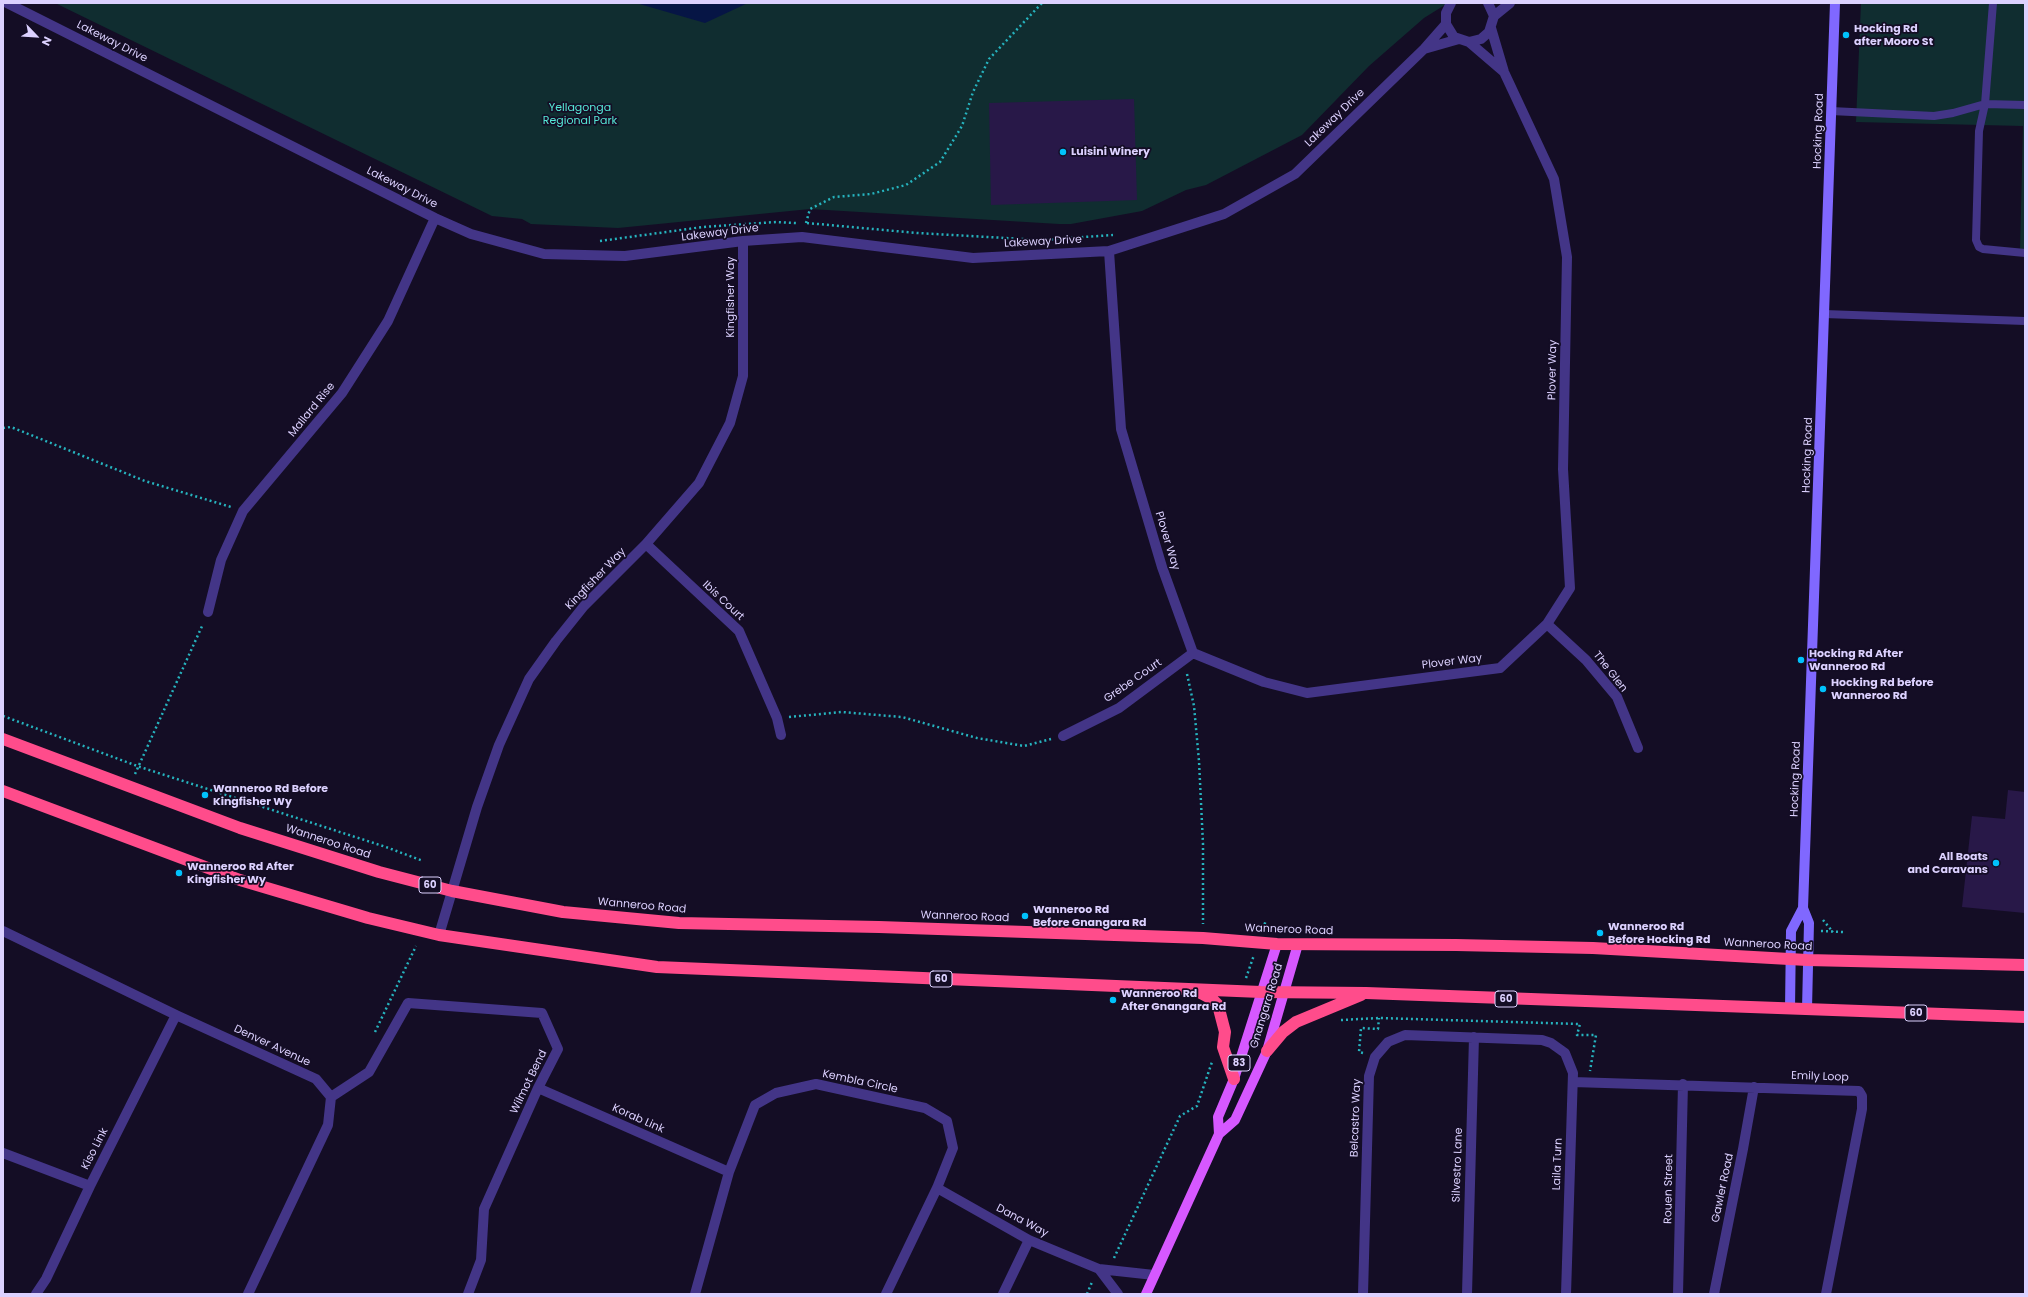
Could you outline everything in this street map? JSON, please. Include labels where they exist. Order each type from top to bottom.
[{"type":"highway","name":"Wanneroo Road","points":[[3,739],[129,785],[240,828],[379,872],[452,891],[562,912],[679,923],[879,926],[1202,938],[1277,944],[1456,945],[1593,948],[1790,960],[2025,965]]},
{"type":"highway","name":"60","points":[[3,791],[240,880],[368,918],[439,935],[657,967],[1261,992],[1366,992],[2025,1017]]},
{"type":"highway","points":[[1193,989],[1212,999],[1218,1005],[1225,1032],[1223,1047],[1234,1079]]},
{"type":"highway","name":"83","points":[[1268,1050],[1283,1032],[1296,1022],[1366,992]]},
{"type":"main road","name":"Gnangara Road","points":[[1219,1134],[1218,1117],[1234,1079],[1277,944]]},
{"type":"main road","name":"Gnangara Road","points":[[1146,1294],[1219,1134],[1235,1120],[1268,1050],[1298,944]]},
{"type":"street","name":"Lakeway Drive","points":[[7,3],[434,218],[471,234],[544,254],[625,256],[743,241],[802,237],[973,258],[1109,251],[1224,214],[1295,174],[1424,49],[1446,24]]},
{"type":"street","points":[[1451,3],[1446,13],[1446,24],[1452,34],[1459,40],[1469,42],[1484,38],[1491,28],[1494,16],[1510,3]]},
{"type":"street","points":[[1488,3],[1494,16]]},
{"type":"street","name":"Hocking Road","points":[[1807,1009],[1809,923],[1803,908],[1835,3]]},
{"type":"street","name":"Plover Way","points":[[1109,251],[1121,429],[1162,567],[1193,653],[1264,682],[1307,693],[1500,668],[1547,624],[1570,588],[1563,469],[1567,257],[1554,179],[1504,72],[1491,28]]},
{"type":"street","name":"Lakeway Drive","points":[[1424,49],[1459,40]]},
{"type":"street","name":"Plover Way","points":[[1469,42],[1504,72]]},
{"type":"street","name":"Mallard Rise","points":[[208,612],[221,560],[243,511],[342,393],[388,321],[434,218]]},
{"type":"street","name":"Kingfisher Way","points":[[439,935],[477,807],[499,745],[529,678],[584,606],[646,544],[699,483],[730,423],[743,376],[743,241]]},
{"type":"street","name":"Ibis Court","points":[[646,544],[738,631],[777,718],[781,735]]},
{"type":"street","name":"The Glen","points":[[1547,624],[1586,660],[1617,698],[1638,748]]},
{"type":"street","name":"Grebe Court","points":[[1063,736],[1119,708],[1193,653]]},
{"type":"street","name":"Hocking Road","points":[[1790,1008],[1791,931],[1803,908]]},
{"type":"street","name":"Denver Avenue","points":[[3,931],[176,1015],[316,1079],[331,1097]]},
{"type":"street","name":"Wilmot Bend","points":[[331,1097],[368,1072],[408,1003],[542,1013],[558,1049],[538,1088],[484,1209],[482,1260],[468,1294]]},
{"type":"street","name":"Kiso Link","points":[[36,1294],[46,1280],[90,1186],[176,1015]]},
{"type":"street","name":"Belcastro Way","points":[[1363,1294],[1369,1076],[1375,1057],[1388,1042],[1405,1035],[1542,1040],[1551,1043]]},
{"type":"street","name":"Silvestro Lane","points":[[1467,1294],[1474,1038]]},
{"type":"street","name":"Laila Turn","points":[[1551,1043],[1565,1053],[1573,1073],[1566,1294]]},
{"type":"street","name":"Emily Loop","points":[[1573,1082],[1859,1090],[1862,1096],[1862,1109],[1826,1294]]},
{"type":"street","name":"Kembla Circle","points":[[695,1294],[729,1172],[755,1105],[776,1093],[816,1084],[925,1108],[947,1121],[953,1148],[937,1188],[886,1294]]},
{"type":"street","name":"Rouen Street","points":[[1678,1294],[1683,1084]]},
{"type":"street","name":"Gawler Road","points":[[1714,1294],[1754,1087]]},
{"type":"street","name":"Korab Link","points":[[538,1088],[729,1172]]},
{"type":"street","points":[[248,1294],[328,1125],[331,1097]]},
{"type":"street","points":[[3,1152],[90,1186]]},
{"type":"street","name":"Dana Way","points":[[937,1188],[1029,1240],[1099,1269],[1154,1275]]},
{"type":"street","points":[[1004,1294],[1029,1240]]},
{"type":"street","points":[[1099,1269],[1118,1294]]},
{"type":"lane","points":[[1994,3],[1986,104],[1979,131],[1977,244],[1979,247],[1988,250],[2025,253]]},
{"type":"lane","points":[[1831,111],[1934,116],[1953,113],[1986,104],[2025,105]]},
{"type":"lane","points":[[1824,314],[2025,321]]},
{"type":"path","points":[[802,237],[810,209],[834,197],[871,194],[906,185],[940,162],[962,126],[973,92],[989,59],[1042,3]]},
{"type":"path","points":[[592,242],[703,227],[776,222],[806,223],[917,233],[1041,240],[1116,235]]},
{"type":"path","points":[[3,428],[12,427],[145,481],[243,511]]},
{"type":"path","points":[[129,785],[140,767],[208,612]]},
{"type":"path","points":[[1183,660],[1194,706],[1199,761],[1203,844],[1202,938]]},
{"type":"path","points":[[777,718],[842,712],[902,717],[977,738],[1024,746],[1063,736]]},
{"type":"path","points":[[3,716],[140,767],[386,847],[423,861]]},
{"type":"path","points":[[1833,932],[1843,932]]},
{"type":"path","points":[[372,1037],[416,946]]},
{"type":"path","points":[[1375,1057],[1359,1052],[1361,1028],[1378,1029],[1379,1018]]},
{"type":"path","points":[[1580,1024],[1577,1035],[1596,1035],[1588,1082]]},
{"type":"path","points":[[1087,1294],[1099,1269],[1116,1257],[1180,1116],[1197,1106],[1213,1060]]},
{"type":"green space","name":"Yellagonga Regional Park","points":[[55,3],[1448,3],[1424,18],[1369,66],[1302,135],[1206,185],[1186,190],[1142,211],[1071,224],[1059,224],[810,209],[618,228],[531,224],[522,219],[492,216]]},
{"type":"green space","points":[[1861,3],[2025,3],[2025,257],[2020,252],[2023,126],[1856,122]]},
{"type":"shaded area","points":[[636,3],[748,3],[705,23]]},
{"type":"building","name":"Luisini Winery","points":[[1134,99],[1137,200],[991,205],[989,103]]},
{"type":"building","name":"All Boats and Caravans","points":[[2008,790],[2025,792],[2025,913],[1962,907],[1972,816],[2005,819]]},
{"type":"place","name":"Hocking Rd after Mooro St","points":[[1846,35]]},
{"type":"place","name":"Luisini Winery","points":[[1063,152]]},
{"type":"place","name":"Hocking Rd After Wanneroo Rd","points":[[1801,660]]},
{"type":"place","name":"Hocking Rd before Wanneroo Rd","points":[[1823,689]]},
{"type":"place","name":"Wanneroo Rd Before Kingfisher Wy","points":[[205,795]]},
{"type":"place","name":"All Boats and Caravans","points":[[1996,863]]},
{"type":"place","name":"Wanneroo Rd After Kingfisher Wy","points":[[179,873]]},
{"type":"place","name":"Wanneroo Rd Before Gnangara Rd","points":[[1025,916]]},
{"type":"place","name":"Wanneroo Rd Before Hocking Rd","points":[[1600,933]]},
{"type":"place","name":"Wanneroo Rd After Gnangara Rd","points":[[1113,1000]]}]
